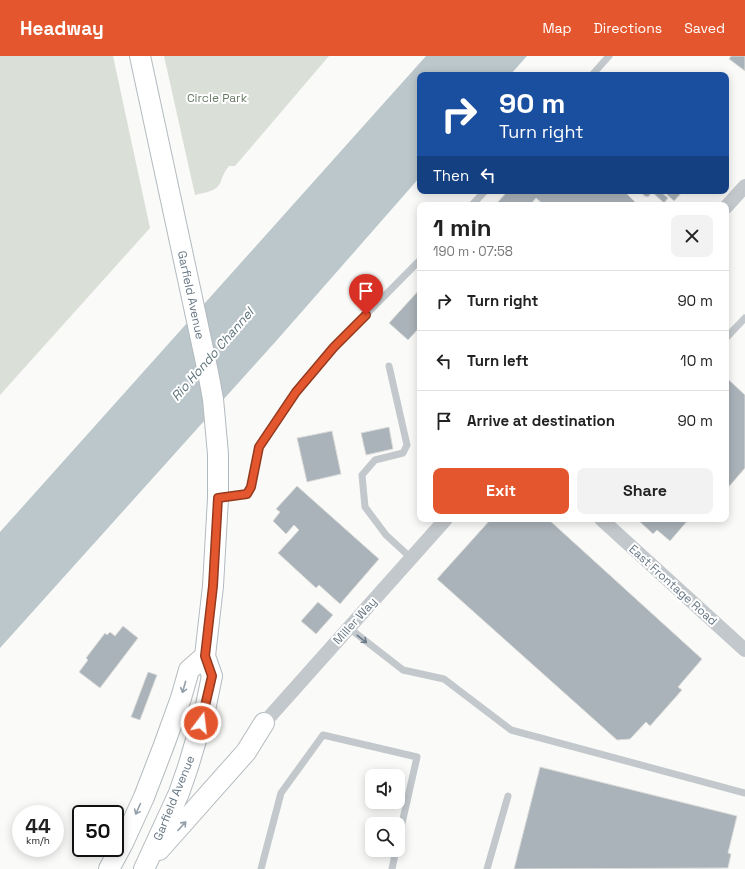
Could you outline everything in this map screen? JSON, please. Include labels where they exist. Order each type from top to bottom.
[{"type":"main road","name":"Garfield Avenue","points":[[140,56],[213,399],[218,454],[218,489],[213,586],[205,656],[212,676],[205,710],[179,793],[145,867]]},
{"type":"main road","points":[[109,869],[123,843],[151,777],[171,727],[189,670],[205,656]]},
{"type":"main road","points":[[145,867],[246,752],[264,723]]},
{"type":"street","points":[[729,204],[745,186]]},
{"type":"street","name":"Miller Way","points":[[264,723],[443,522]]},
{"type":"street","name":"East Frontage Road","points":[[604,522],[745,650]]},
{"type":"lane","points":[[595,72],[609,56]]},
{"type":"lane","points":[[475,202],[482,194]]},
{"type":"lane","points":[[218,489],[247,494],[251,487],[259,447],[296,392],[334,347],[417,263]]},
{"type":"lane","points":[[729,335],[745,318]]},
{"type":"lane","points":[[389,366],[407,444],[403,453],[375,460],[362,475],[365,506],[386,535],[411,558]]},
{"type":"lane","points":[[349,628],[403,670],[444,678],[511,730],[745,794]]},
{"type":"lane","points":[[261,869],[281,793],[323,735],[417,757],[403,817]]},
{"type":"lane","points":[[487,869],[508,796]]},
{"type":"lane","points":[[392,869],[395,857]]},
{"type":"green space","points":[[0,56],[113,56],[150,228],[0,395]]},
{"type":"green space","name":"Circle Park","points":[[164,56],[329,56],[235,166],[229,166],[219,185],[211,191],[195,195]]},
{"type":"water","name":"Rio Hondo Channel","points":[[426,56],[527,56],[513,72],[417,72],[417,180],[277,340],[0,648],[0,532]]},
{"type":"building","points":[[731,56],[745,56],[745,71],[729,59]]},
{"type":"building","points":[[505,194],[627,194],[635,202],[541,202],[536,198],[533,202],[498,202]]},
{"type":"building","points":[[642,194],[650,194],[648,197]]},
{"type":"building","points":[[654,194],[663,194],[668,198],[663,202]]},
{"type":"building","points":[[666,194],[680,194],[674,201]]},
{"type":"building","points":[[417,292],[417,330],[408,340],[389,323]]},
{"type":"building","points":[[729,380],[745,395],[745,468],[729,487]]},
{"type":"building","points":[[389,427],[393,449],[366,455],[361,433]]},
{"type":"building","points":[[332,431],[341,474],[307,482],[297,438]]},
{"type":"building","points":[[297,486],[379,559],[340,604],[319,585],[316,588],[278,553],[299,530],[294,525],[286,534],[273,521],[280,512],[276,509]]},
{"type":"building","points":[[488,522],[551,522],[702,659],[678,687],[682,690],[650,726],[646,722],[630,739],[617,740],[437,579]]},
{"type":"building","points":[[640,522],[686,522],[670,541],[657,530],[653,534]]},
{"type":"building","points":[[318,602],[333,615],[316,634],[301,621]]},
{"type":"building","points":[[123,626],[138,638],[100,688],[79,672],[88,660],[86,658],[105,633],[107,635],[110,632],[115,636]]},
{"type":"building","points":[[148,672],[157,675],[140,720],[131,717]]},
{"type":"building","points":[[540,767],[737,816],[728,853],[731,854],[728,868],[514,869]]},
{"type":"route","points":[[201,723],[212,676],[205,656],[213,586],[218,498],[247,494],[251,487],[259,447],[296,392],[334,347],[366,315]]}]
